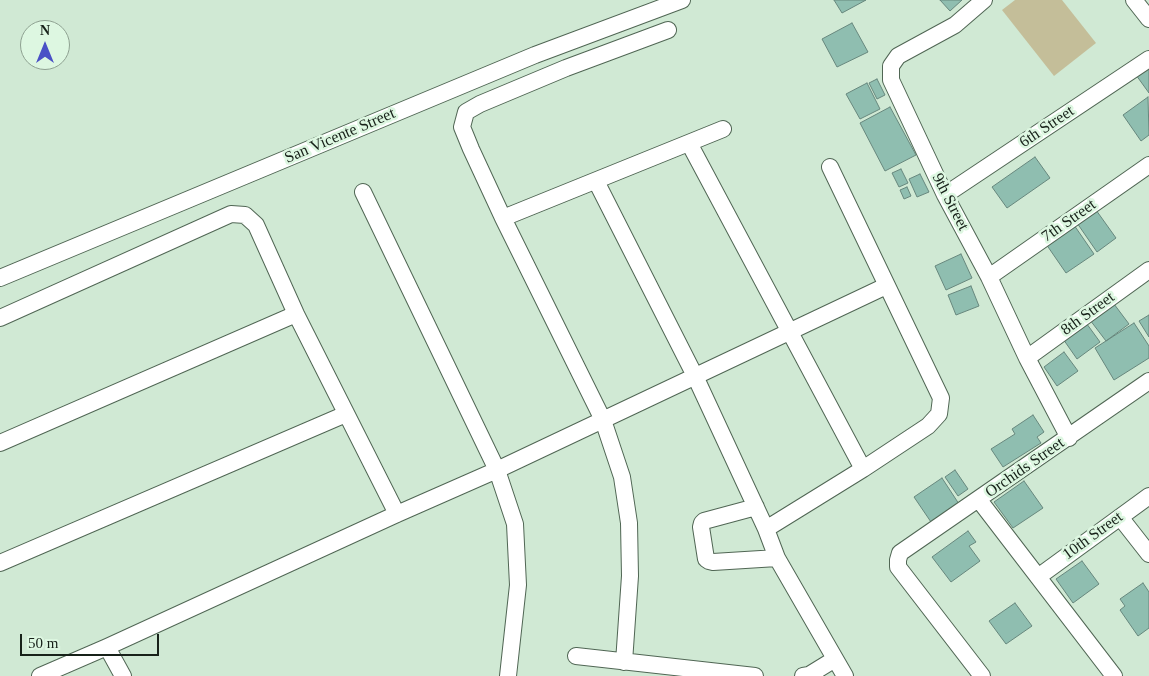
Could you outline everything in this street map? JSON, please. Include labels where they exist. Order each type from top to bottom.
[{"type":"street","name":"San Vicente Street","points":[[0,278],[535,54],[682,0]]},
{"type":"street","name":"9th Street","points":[[984,0],[955,25],[898,56],[891,66],[892,80],[945,195],[989,277],[1027,358],[1068,438]]},
{"type":"street","points":[[1134,0],[1149,18]]},
{"type":"street","points":[[624,662],[630,576],[629,523],[622,478],[603,420],[503,218],[462,127],[466,112],[480,104],[566,68],[668,30]]},
{"type":"street","name":"6th Street","points":[[945,195],[1149,59]]},
{"type":"street","points":[[503,218],[723,129]]},
{"type":"street","points":[[689,143],[863,469]]},
{"type":"street","name":"7th Street","points":[[989,277],[1149,165]]},
{"type":"street","points":[[766,529],[928,426],[939,414],[941,398],[830,166]]},
{"type":"street","points":[[596,181],[695,376],[766,529],[777,558],[845,676]]},
{"type":"street","points":[[364,192],[497,470],[516,524],[518,585],[508,676]]},
{"type":"street","points":[[0,318],[231,214],[245,215],[256,225],[296,314],[397,514]]},
{"type":"street","name":"8th Street","points":[[1027,358],[1149,270]]},
{"type":"street","points":[[40,676],[497,470],[886,286]]},
{"type":"street","points":[[0,443],[296,314]]},
{"type":"street","name":"Orchids Street","points":[[982,676],[898,567],[900,553],[1149,381]]},
{"type":"street","points":[[0,562],[346,414]]},
{"type":"street","name":"10th Street","points":[[1038,577],[1149,496]]},
{"type":"street","points":[[979,500],[1114,676]]},
{"type":"street","points":[[756,507],[702,523],[706,559],[714,562],[777,558]]},
{"type":"street","points":[[1120,517],[1149,554]]},
{"type":"street","points":[[107,647],[123,676]]},
{"type":"street","points":[[576,656],[755,676]]},
{"type":"street","points":[[803,676],[835,660]]},
{"type":"shaded area","points":[[1015,0],[1062,0],[1096,43],[1054,76],[1002,10]]},
{"type":"building","points":[[834,0],[866,0],[842,13]]},
{"type":"building","points":[[940,0],[962,0],[950,11]]},
{"type":"building","points":[[852,23],[868,52],[837,67],[822,39]]},
{"type":"building","points":[[1149,66],[1149,93],[1136,75]]},
{"type":"building","points":[[877,79],[885,95],[877,99],[869,83]]},
{"type":"building","points":[[867,83],[880,109],[860,119],[846,94]]},
{"type":"building","points":[[1148,97],[1149,135],[1141,141],[1123,115]]},
{"type":"building","points":[[890,107],[916,155],[885,171],[860,123]]},
{"type":"building","points":[[1035,157],[1050,178],[1007,208],[992,187]]},
{"type":"building","points":[[901,169],[908,183],[899,187],[892,173]]},
{"type":"building","points":[[920,174],[929,192],[917,197],[909,179]]},
{"type":"building","points":[[907,187],[911,196],[904,199],[900,190]]},
{"type":"building","points":[[1096,210],[1116,238],[1097,252],[1077,223]]},
{"type":"building","points":[[1074,225],[1094,254],[1066,273],[1046,244]]},
{"type":"building","points":[[961,254],[972,278],[946,290],[935,266]]},
{"type":"building","points":[[971,286],[979,306],[956,315],[948,295]]},
{"type":"building","points":[[1114,304],[1129,324],[1106,341],[1090,320]]},
{"type":"building","points":[[1149,315],[1149,337],[1139,321]]},
{"type":"building","points":[[1084,320],[1100,342],[1077,359],[1061,336]]},
{"type":"building","points":[[1134,323],[1149,346],[1149,358],[1114,380],[1095,348]]},
{"type":"building","points":[[1064,352],[1078,371],[1057,386],[1044,367]]},
{"type":"building","points":[[1033,415],[1044,432],[1037,437],[1041,443],[1003,467],[991,449],[1015,434],[1012,429]]},
{"type":"building","points":[[955,470],[968,489],[958,496],[945,477]]},
{"type":"building","points":[[942,478],[959,504],[931,522],[914,497]]},
{"type":"building","points":[[1024,481],[1043,508],[1013,528],[994,502]]},
{"type":"building","points":[[968,531],[976,542],[969,546],[980,561],[951,582],[932,557]]},
{"type":"building","points":[[1082,561],[1099,584],[1073,603],[1056,579]]},
{"type":"building","points":[[1143,583],[1149,592],[1149,628],[1138,636],[1120,610],[1125,606],[1120,599]]},
{"type":"building","points":[[1015,603],[1032,626],[1006,644],[989,621]]}]
